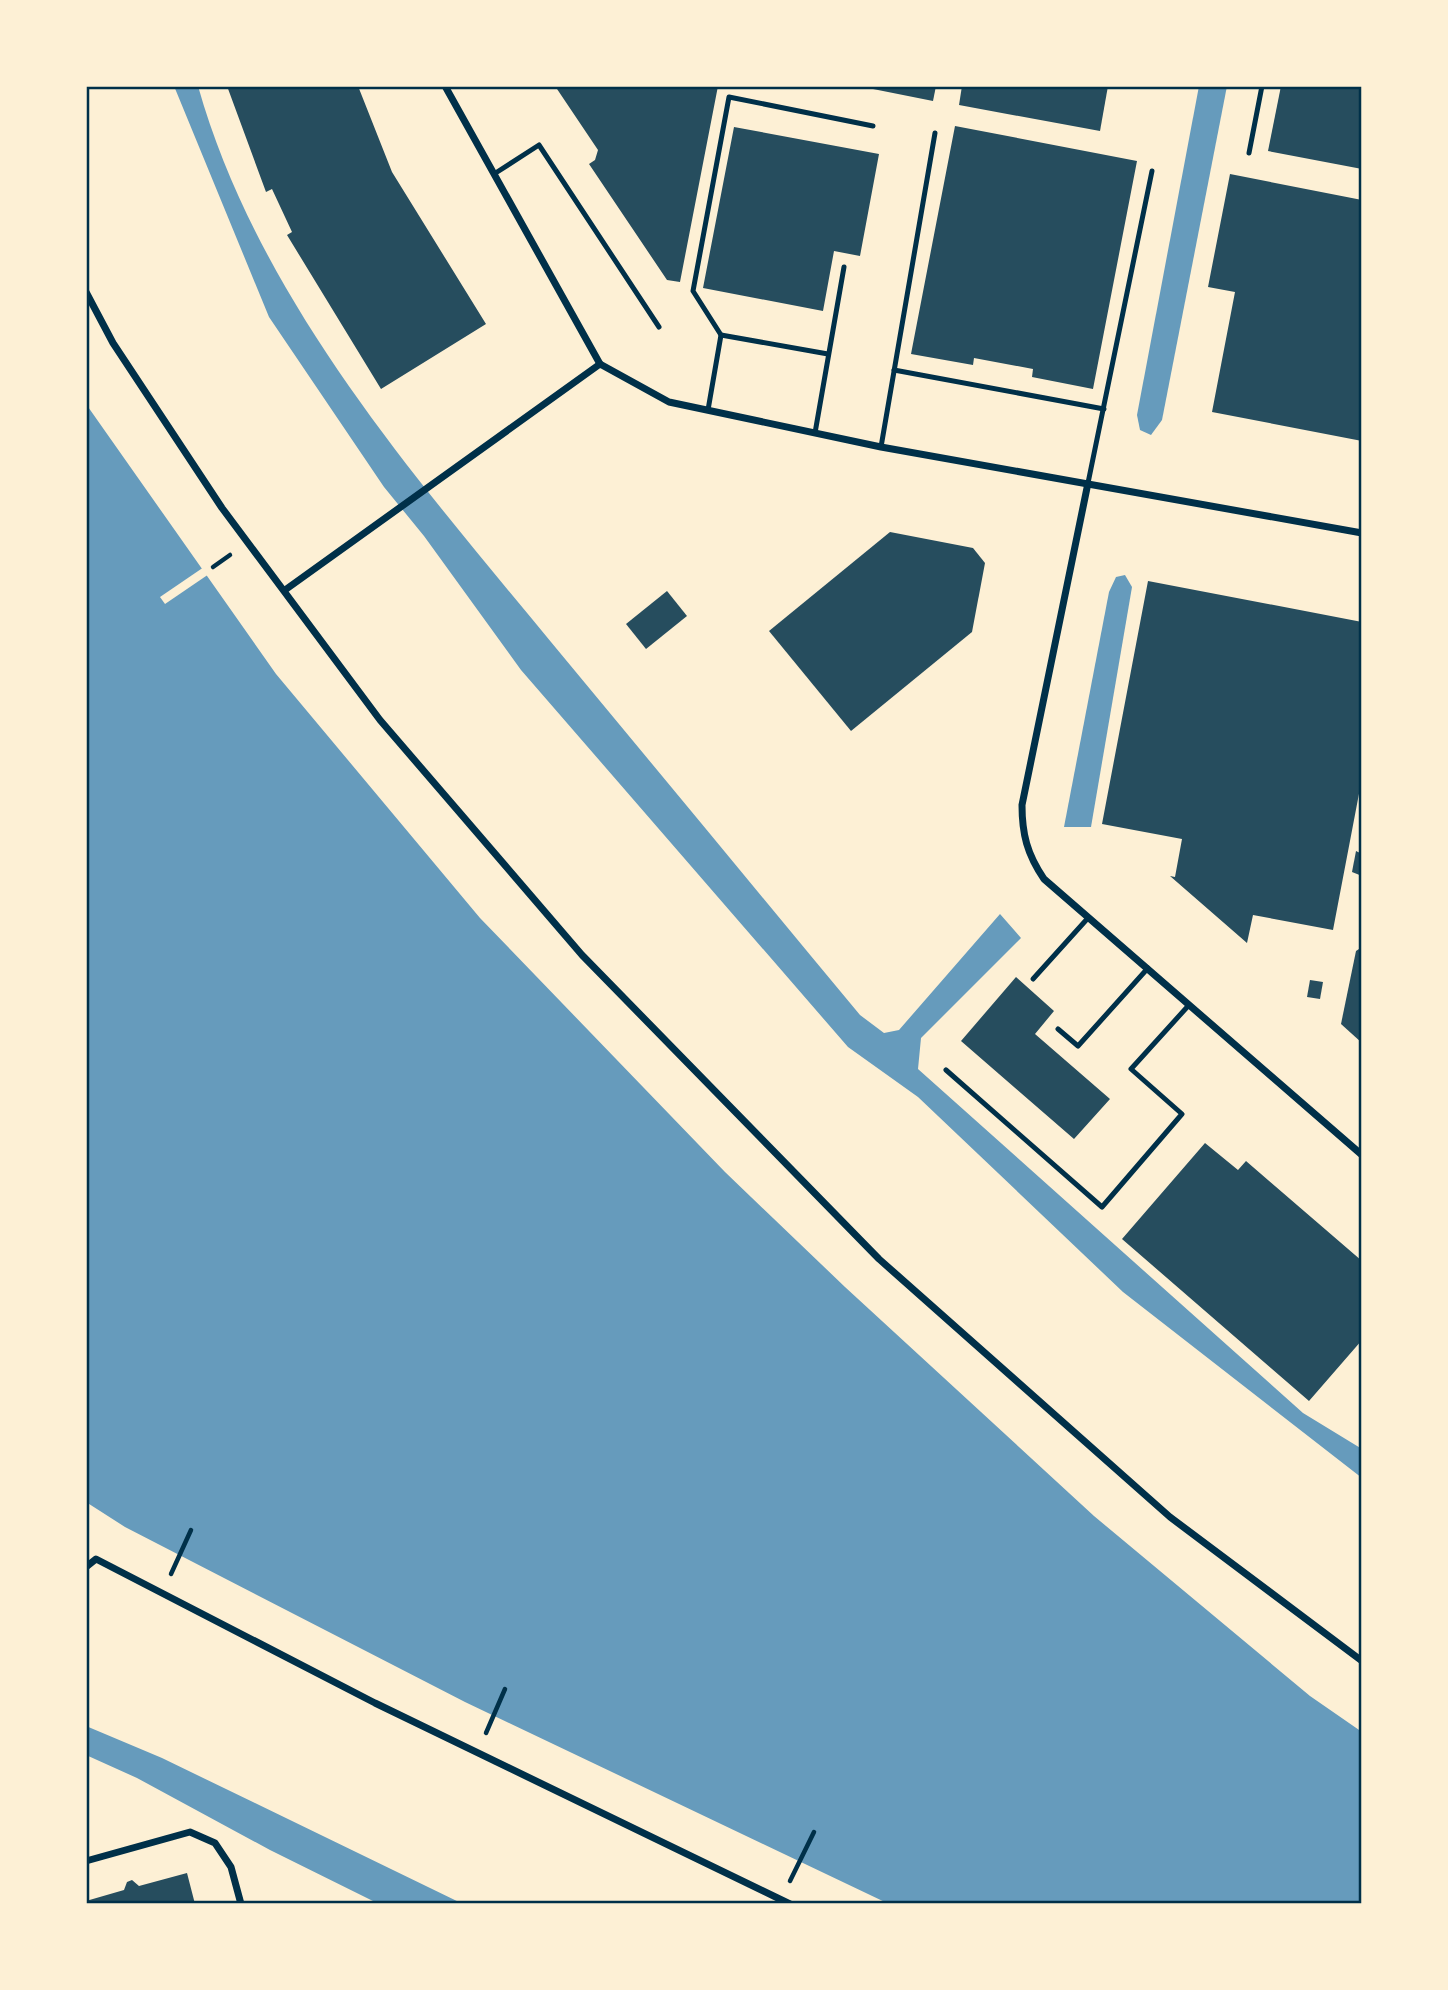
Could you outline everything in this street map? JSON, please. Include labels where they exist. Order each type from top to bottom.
[{"type":"street","points":[[445,86],[600,364],[669,402],[881,447],[1362,533]]},
{"type":"street","points":[[86,292],[113,343],[215,497],[380,720],[582,955],[879,1259],[1170,1517],[1362,1661]]},
{"type":"street","points":[[285,590],[434,480],[600,364]]},
{"type":"street","points":[[1088,483],[1022,805],[1022,834],[1031,860],[1044,879],[1362,1155]]},
{"type":"street","points":[[86,1567],[96,1559],[162,1595],[477,1753],[790,1904]]},
{"type":"street","points":[[86,1861],[190,1832],[215,1843],[231,1867],[241,1904]]},
{"type":"lane","points":[[1249,153],[1262,86]]},
{"type":"lane","points":[[708,410],[721,335],[693,291],[730,97],[873,126]]},
{"type":"lane","points":[[881,447],[935,134]]},
{"type":"lane","points":[[494,174],[539,145],[659,327]]},
{"type":"lane","points":[[1088,483],[1152,171]]},
{"type":"lane","points":[[815,433],[844,267]]},
{"type":"lane","points":[[721,335],[828,354]]},
{"type":"lane","points":[[894,370],[1104,409]]},
{"type":"lane","points":[[1033,979],[1088,918]]},
{"type":"lane","points":[[1058,1029],[1078,1046],[1148,968]]},
{"type":"lane","points":[[946,1070],[1102,1207],[1182,1114],[1130,1069],[1189,1005]]},
{"type":"path","points":[[162,1595],[191,1530]]},
{"type":"path","points":[[477,1753],[505,1689]]},
{"type":"path","points":[[781,1900],[814,1832]]},
{"type":"water","points":[[174,86],[198,86],[225,164],[259,239],[300,311],[395,449],[446,515],[860,1015],[884,1033],[899,1030],[1000,914],[1021,938],[921,1038],[918,1069],[1303,1413],[1362,1449],[1362,1478],[1123,1292],[918,1097],[848,1047],[521,670],[424,536],[384,487],[269,317]]},
{"type":"water","points":[[1199,86],[1227,86],[1162,420],[1151,435],[1140,430],[1137,415]]},
{"type":"water","points":[[86,404],[276,674],[480,918],[725,1172],[845,1287],[1094,1516],[1310,1696],[1362,1732],[1362,1904],[889,1904],[465,1702],[125,1527],[86,1502]]},
{"type":"water","points":[[1125,575],[1132,587],[1091,827],[1064,827],[1109,592],[1116,577]]},
{"type":"water","points":[[86,1726],[162,1758],[463,1904],[379,1904],[270,1850],[137,1778],[86,1755]]},
{"type":"pier","points":[[204,567],[209,574],[165,604],[160,597]]},
{"type":"building","points":[[227,86],[358,86],[392,172],[486,324],[381,389],[287,235],[292,232],[272,189],[266,192]]},
{"type":"building","points":[[555,86],[718,86],[680,282],[667,280],[589,164],[595,160],[598,150]]},
{"type":"building","points":[[858,86],[936,86],[933,101]]},
{"type":"building","points":[[962,86],[1108,86],[1100,131],[959,105]]},
{"type":"building","points":[[1281,86],[1362,86],[1362,169],[1268,151]]},
{"type":"building","points":[[955,126],[1137,161],[1093,389],[1032,377],[1033,369],[974,358],[973,365],[911,354]]},
{"type":"building","points":[[734,127],[879,154],[860,256],[834,251],[823,311],[703,288]]},
{"type":"building","points":[[1230,174],[1362,200],[1362,441],[1212,412],[1235,292],[1208,287]]},
{"type":"building","points":[[890,532],[973,548],[985,563],[972,632],[851,731],[769,631]]},
{"type":"building","points":[[1148,581],[1362,622],[1362,778],[1333,930],[1253,915],[1247,943],[1170,876],[1175,877],[1182,839],[1102,824]]},
{"type":"building","points":[[667,591],[687,616],[646,649],[626,624]]},
{"type":"building","points":[[1356,851],[1362,854],[1362,876],[1352,872]]},
{"type":"building","points":[[1362,947],[1362,1043],[1341,1024],[1356,951]]},
{"type":"building","points":[[1016,977],[1054,1011],[1035,1034],[1110,1099],[1074,1139],[961,1041]]},
{"type":"building","points":[[1310,980],[1323,982],[1320,999],[1307,997]]},
{"type":"building","points":[[1205,1143],[1238,1170],[1246,1161],[1362,1261],[1362,1340],[1309,1401],[1122,1239]]},
{"type":"building","points":[[187,1873],[195,1904],[86,1904],[86,1901],[124,1890],[127,1882],[132,1880],[139,1886]]}]
